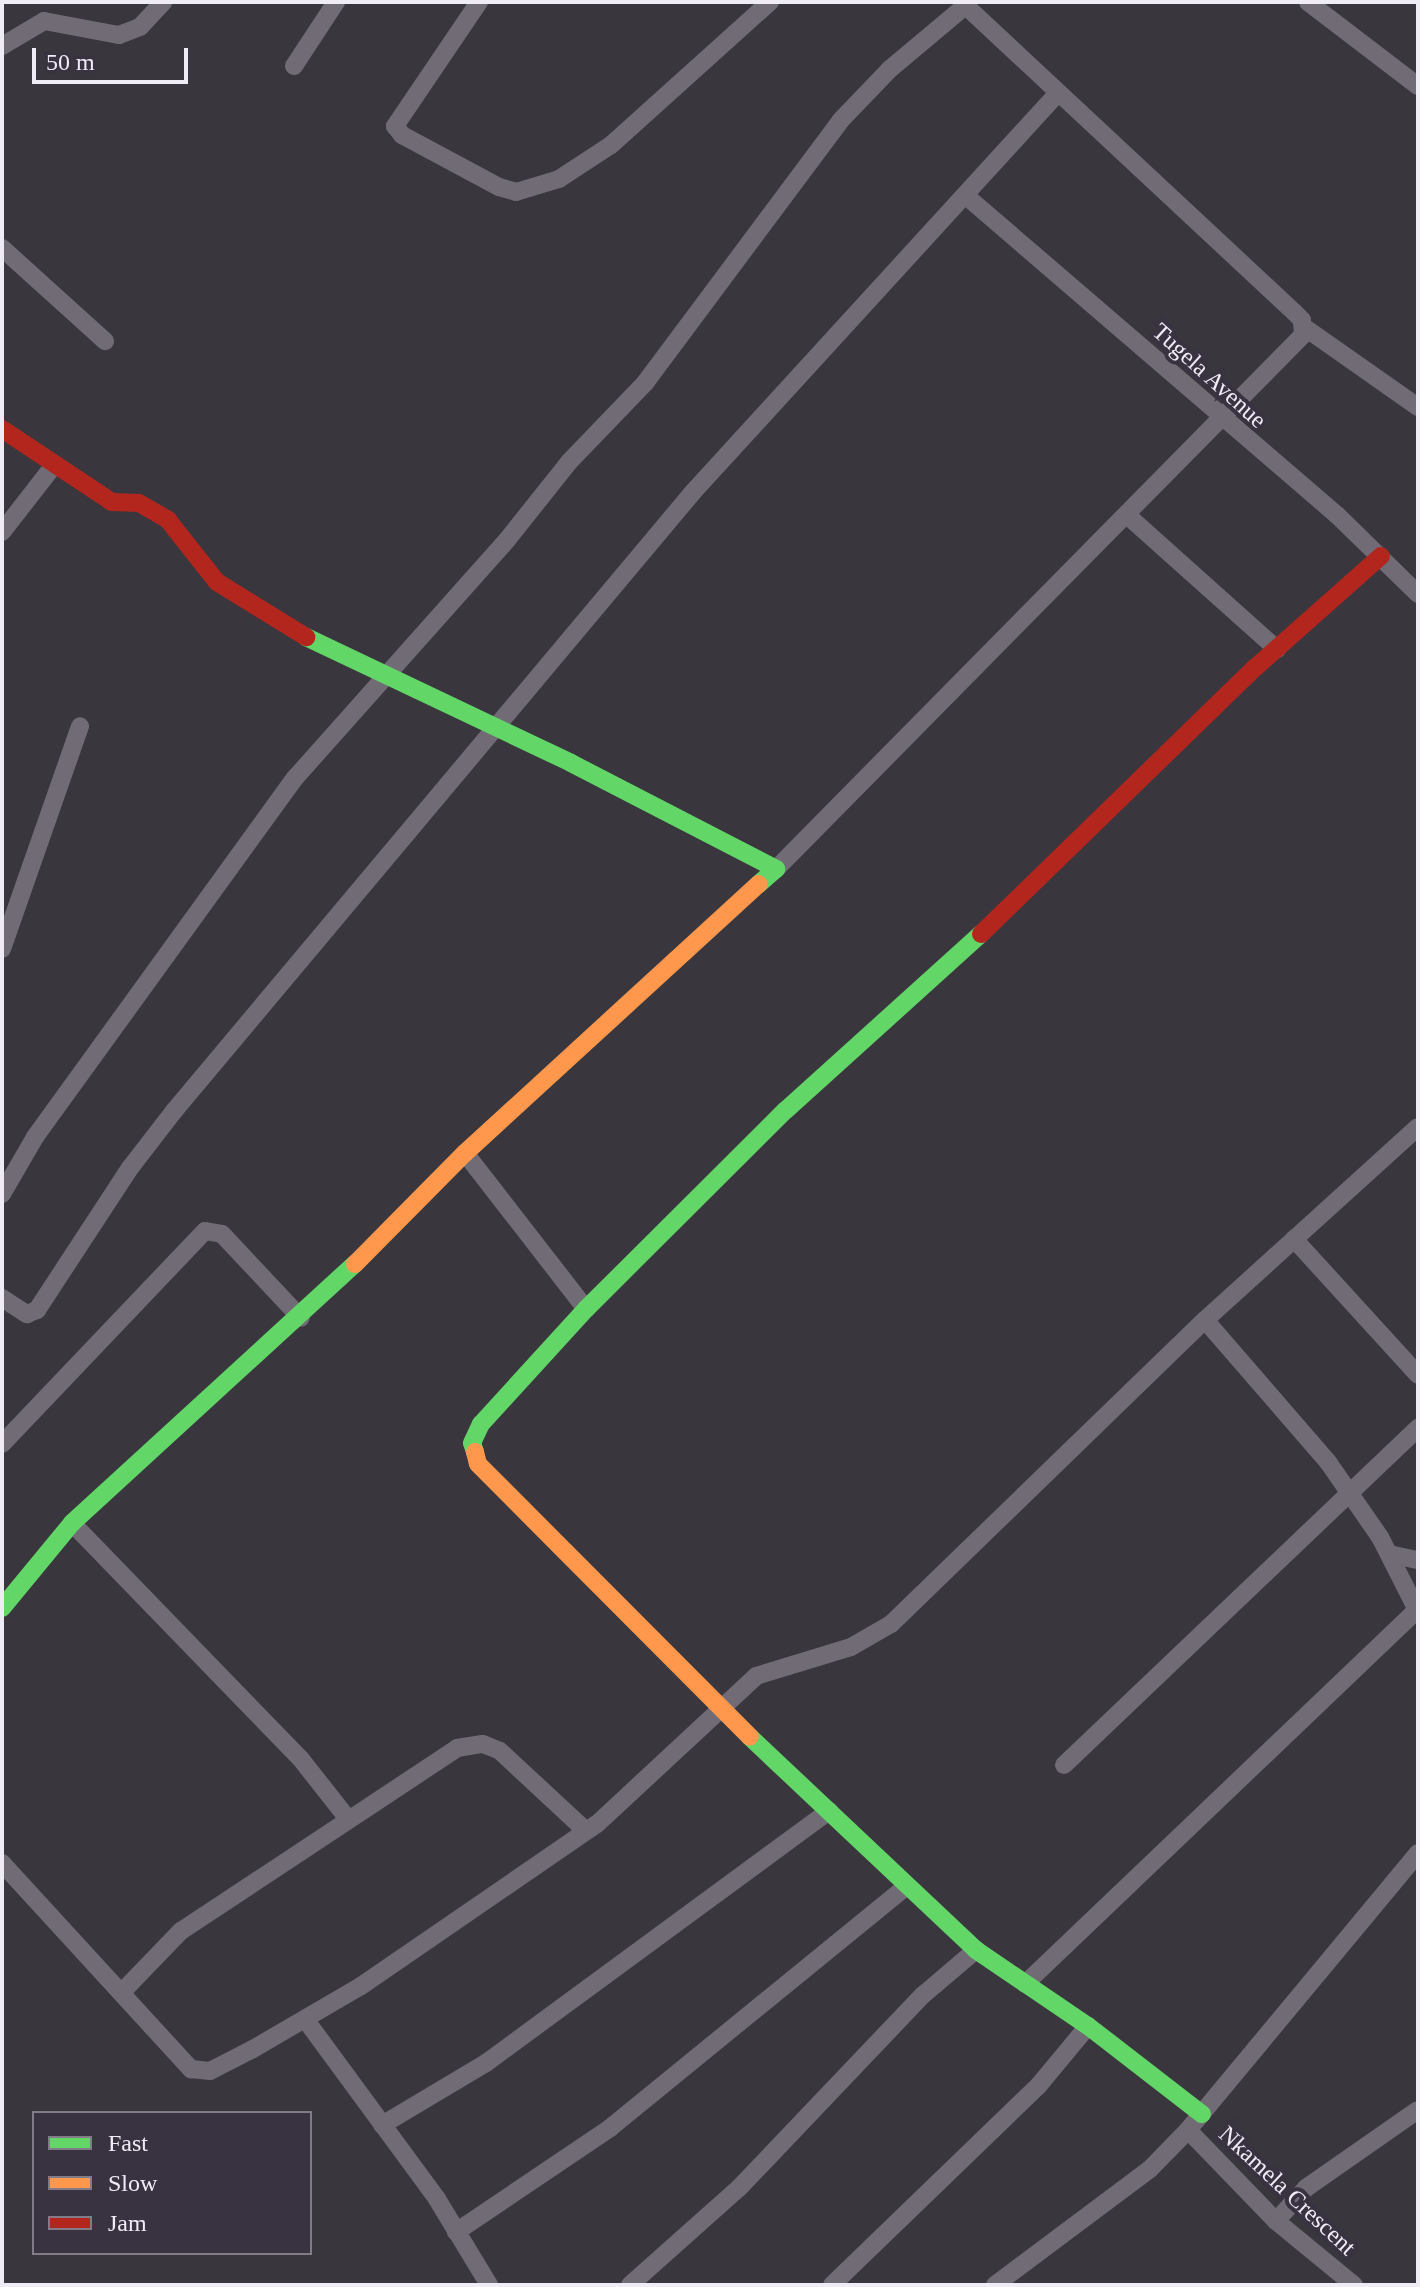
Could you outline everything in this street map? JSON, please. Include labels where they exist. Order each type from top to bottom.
[{"type":"street","points":[[2,46],[44,21],[119,35],[140,27],[163,2]]},
{"type":"street","points":[[294,66],[336,2]]},
{"type":"street","points":[[479,2],[395,126],[402,135],[499,187],[516,192],[559,179],[611,145],[770,2]]},
{"type":"street","points":[[1308,2],[1418,86]]},
{"type":"street","points":[[2,1194],[35,1137],[295,778],[382,675],[645,383],[841,120],[890,69],[964,4],[1294,312],[1304,327],[1418,407]]},
{"type":"street","points":[[2,1298],[27,1314],[37,1310],[130,1168],[693,492],[1057,94]]},
{"type":"street","name":"Tugela Avenue","points":[[966,196],[1381,556],[1418,594]]},
{"type":"street","points":[[2,248],[105,341]]},
{"type":"street","points":[[2,1608],[72,1523],[301,1318],[465,1153],[776,869],[1299,343],[1304,327]]},
{"type":"street","points":[[2,429],[112,502],[139,503],[168,520],[184,546],[228,591],[382,675],[776,869]]},
{"type":"street","points":[[2,532],[55,464]]},
{"type":"street","points":[[1128,516],[1277,649]]},
{"type":"street","points":[[1202,2114],[1088,2026],[976,1950],[721,1710],[478,1464],[472,1443],[481,1424],[586,1309],[786,1110],[1041,879],[1277,649],[1381,556]]},
{"type":"street","points":[[2,949],[80,726]]},
{"type":"street","points":[[2,1863],[122,1992],[165,2046],[191,2069],[210,2071],[305,2019],[586,1831],[756,1676],[851,1647],[891,1624],[1205,1320],[1418,1127]]},
{"type":"street","points":[[465,1153],[586,1309]]},
{"type":"street","points":[[2,1444],[205,1231],[222,1234],[301,1318]]},
{"type":"street","points":[[1294,1239],[1418,1375]]},
{"type":"street","points":[[1025,1984],[1417,1609],[1389,1554],[1349,1492],[1205,1320]]},
{"type":"street","points":[[1064,1765],[1288,1557],[1349,1492],[1418,1428]]},
{"type":"street","points":[[72,1523],[300,1758],[348,1819]]},
{"type":"street","points":[[1389,1554],[1418,1560]]},
{"type":"street","points":[[122,1992],[181,1931],[457,1748],[483,1744],[500,1751],[586,1831]]},
{"type":"street","points":[[382,2125],[486,2063],[829,1811]]},
{"type":"street","points":[[995,2285],[1150,2169],[1202,2114],[1418,1853]]},
{"type":"street","points":[[456,2232],[610,2128],[907,1886]]},
{"type":"street","points":[[630,2285],[739,2188],[923,1995],[976,1950]]},
{"type":"street","points":[[305,2019],[382,2125],[489,2285]]},
{"type":"street","points":[[832,2285],[1039,2085],[1088,2026]]},
{"type":"street","points":[[1276,2221],[1306,2188],[1418,2110]]},
{"type":"street","name":"Nkamela Crescent","points":[[1188,2130],[1276,2221],[1354,2285]]},
{"type":"traffic: fast","points":[[306,637],[571,763],[776,869],[759,884]]},
{"type":"traffic: fast","points":[[475,1452],[472,1443],[481,1424],[586,1309],[786,1110],[981,934]]},
{"type":"traffic: fast","points":[[2,1608],[72,1523],[355,1264]]},
{"type":"traffic: fast","points":[[750,1737],[976,1950],[1088,2026],[1202,2114]]},
{"type":"traffic: slow","points":[[355,1264],[465,1153],[759,884]]},
{"type":"traffic: slow","points":[[475,1452],[478,1464],[750,1737]]},
{"type":"traffic: jam","points":[[2,429],[112,502],[139,503],[168,520],[217,582],[306,637]]},
{"type":"traffic: jam","points":[[981,934],[1256,667],[1381,556]]}]
